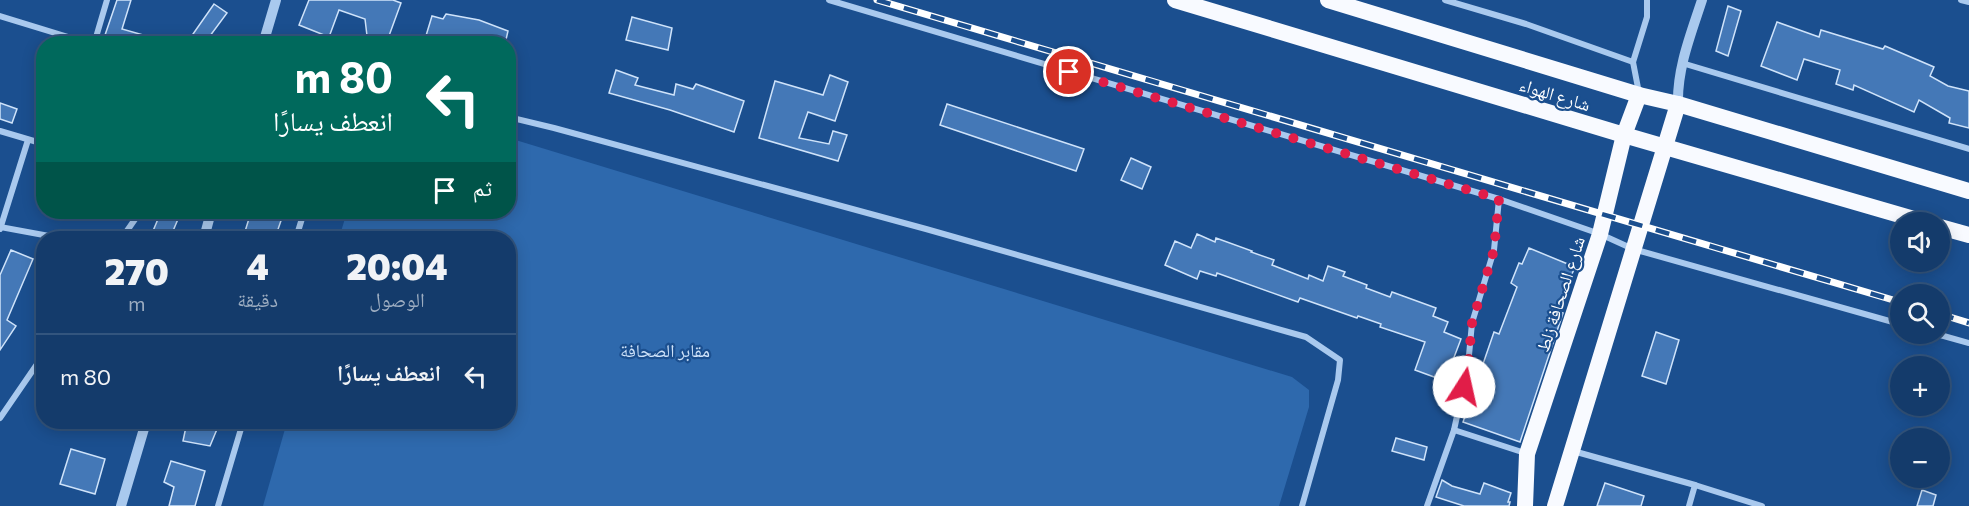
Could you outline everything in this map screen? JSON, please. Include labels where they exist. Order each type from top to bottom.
[{"type":"highway","name":"شارع الهواء","points":[[1175,0],[1890,212]]},
{"type":"highway","name":"شارع الهواء","points":[[1328,0],[1639,95],[1678,104],[1969,191]]},
{"type":"highway","name":"شارع الصحافة زلط","points":[[1525,506],[1527,454],[1600,234],[1624,135],[1639,95]]},
{"type":"highway","points":[[1555,506],[1678,104]]},
{"type":"highway","points":[[1950,230],[1969,235]]},
{"type":"street","points":[[96,36],[107,0]]},
{"type":"street","points":[[265,36],[276,0]]},
{"type":"street","points":[[829,0],[1499,199],[1600,234],[1633,249],[1890,321]]},
{"type":"street","points":[[1445,0],[1526,24],[1633,62]]},
{"type":"street","points":[[1639,95],[1633,62],[1647,17],[1647,0]]},
{"type":"street","points":[[1678,104],[1677,92],[1682,63],[1702,0]]},
{"type":"street","points":[[1961,0],[1969,2]]},
{"type":"street","points":[[0,16],[66,36]]},
{"type":"street","points":[[1682,63],[1969,149]]},
{"type":"street","points":[[516,119],[903,223],[1306,337],[1340,360],[1338,380],[1302,506]]},
{"type":"street","points":[[0,131],[36,142]]},
{"type":"street","points":[[28,140],[0,228],[36,234]]},
{"type":"street","points":[[1427,506],[1454,430],[1468,366],[1472,323],[1494,250],[1499,199]]},
{"type":"street","points":[[1950,338],[1969,343]]},
{"type":"street","points":[[0,418],[36,367]]},
{"type":"street","points":[[121,506],[144,429]]},
{"type":"street","points":[[218,506],[241,429]]},
{"type":"street","points":[[1454,430],[1527,454]]},
{"type":"street","points":[[1572,451],[1762,506]]},
{"type":"street","points":[[1689,506],[1695,485]]},
{"type":"green space","name":"مقابر الصحافة","points":[[516,140],[1292,377],[1309,390],[1309,407],[1279,506],[263,506],[285,429],[516,429],[516,231],[341,231],[345,219],[516,219]]},
{"type":"building","points":[[117,0],[131,0],[122,29],[147,36],[105,36]]},
{"type":"building","points":[[309,0],[393,0],[401,3],[389,36],[367,36],[365,19],[339,10],[329,36],[299,25]]},
{"type":"building","points":[[214,4],[227,13],[210,36],[192,36]]},
{"type":"building","points":[[1728,6],[1741,11],[1728,56],[1716,51]]},
{"type":"building","points":[[446,14],[479,20],[508,31],[507,36],[426,36],[432,16],[443,19]]},
{"type":"building","points":[[632,17],[672,28],[668,50],[626,40]]},
{"type":"building","points":[[1777,22],[1819,37],[1821,30],[1883,49],[1885,46],[1934,67],[1930,76],[1948,86],[1969,91],[1969,128],[1949,123],[1950,118],[1919,100],[1914,112],[1854,85],[1853,90],[1836,84],[1840,70],[1804,59],[1797,80],[1761,66]]},
{"type":"building","points":[[616,70],[638,78],[635,85],[674,95],[676,84],[693,89],[696,84],[744,101],[734,132],[670,110],[609,93]]},
{"type":"building","points":[[830,75],[848,82],[835,121],[808,112],[799,138],[829,144],[833,131],[847,135],[838,161],[759,138],[775,81],[823,95]]},
{"type":"building","points":[[0,103],[17,109],[12,123],[0,119]]},
{"type":"building","points":[[947,104],[1084,149],[1076,171],[940,125]]},
{"type":"building","points":[[1131,158],[1151,167],[1142,189],[1121,180]]},
{"type":"building","points":[[158,219],[178,219],[173,231],[153,231]]},
{"type":"building","points":[[249,219],[282,219],[277,231],[245,231]]},
{"type":"building","points":[[1197,234],[1215,242],[1216,238],[1252,251],[1274,260],[1272,265],[1308,279],[1309,275],[1323,281],[1328,266],[1345,272],[1343,276],[1367,285],[1366,288],[1390,297],[1392,292],[1436,308],[1433,316],[1448,322],[1444,332],[1461,339],[1445,381],[1415,370],[1425,342],[1380,327],[1381,324],[1358,316],[1357,318],[1300,298],[1298,302],[1217,273],[1216,276],[1200,271],[1197,279],[1165,265],[1175,241],[1191,248]]},
{"type":"building","points":[[1529,248],[1575,267],[1556,311],[1563,313],[1520,442],[1463,422],[1494,332],[1499,334],[1517,287],[1511,283],[1519,263],[1522,264]]},
{"type":"building","points":[[11,250],[33,259],[7,320],[16,326],[0,350],[0,275]]},
{"type":"building","points":[[1656,332],[1679,340],[1666,384],[1642,376]]},
{"type":"building","points":[[186,429],[217,429],[210,446],[183,441]]},
{"type":"building","points":[[1396,438],[1427,447],[1424,460],[1392,451]]},
{"type":"building","points":[[71,449],[105,459],[95,494],[60,484]]},
{"type":"building","points":[[171,461],[205,471],[195,506],[169,506],[174,487],[164,482]]},
{"type":"building","points":[[1442,480],[1452,486],[1480,494],[1484,483],[1511,493],[1509,506],[1464,506],[1436,497]]},
{"type":"building","points":[[1605,483],[1644,496],[1641,506],[1597,506]]},
{"type":"building","points":[[1922,490],[1936,495],[1933,506],[1917,506]]},
{"type":"railway","points":[[877,0],[1890,299]]},
{"type":"railway","points":[[1950,317],[1969,323]]},
{"type":"route","points":[[1069,72],[1499,199],[1494,250],[1472,323],[1464,387]]}]
